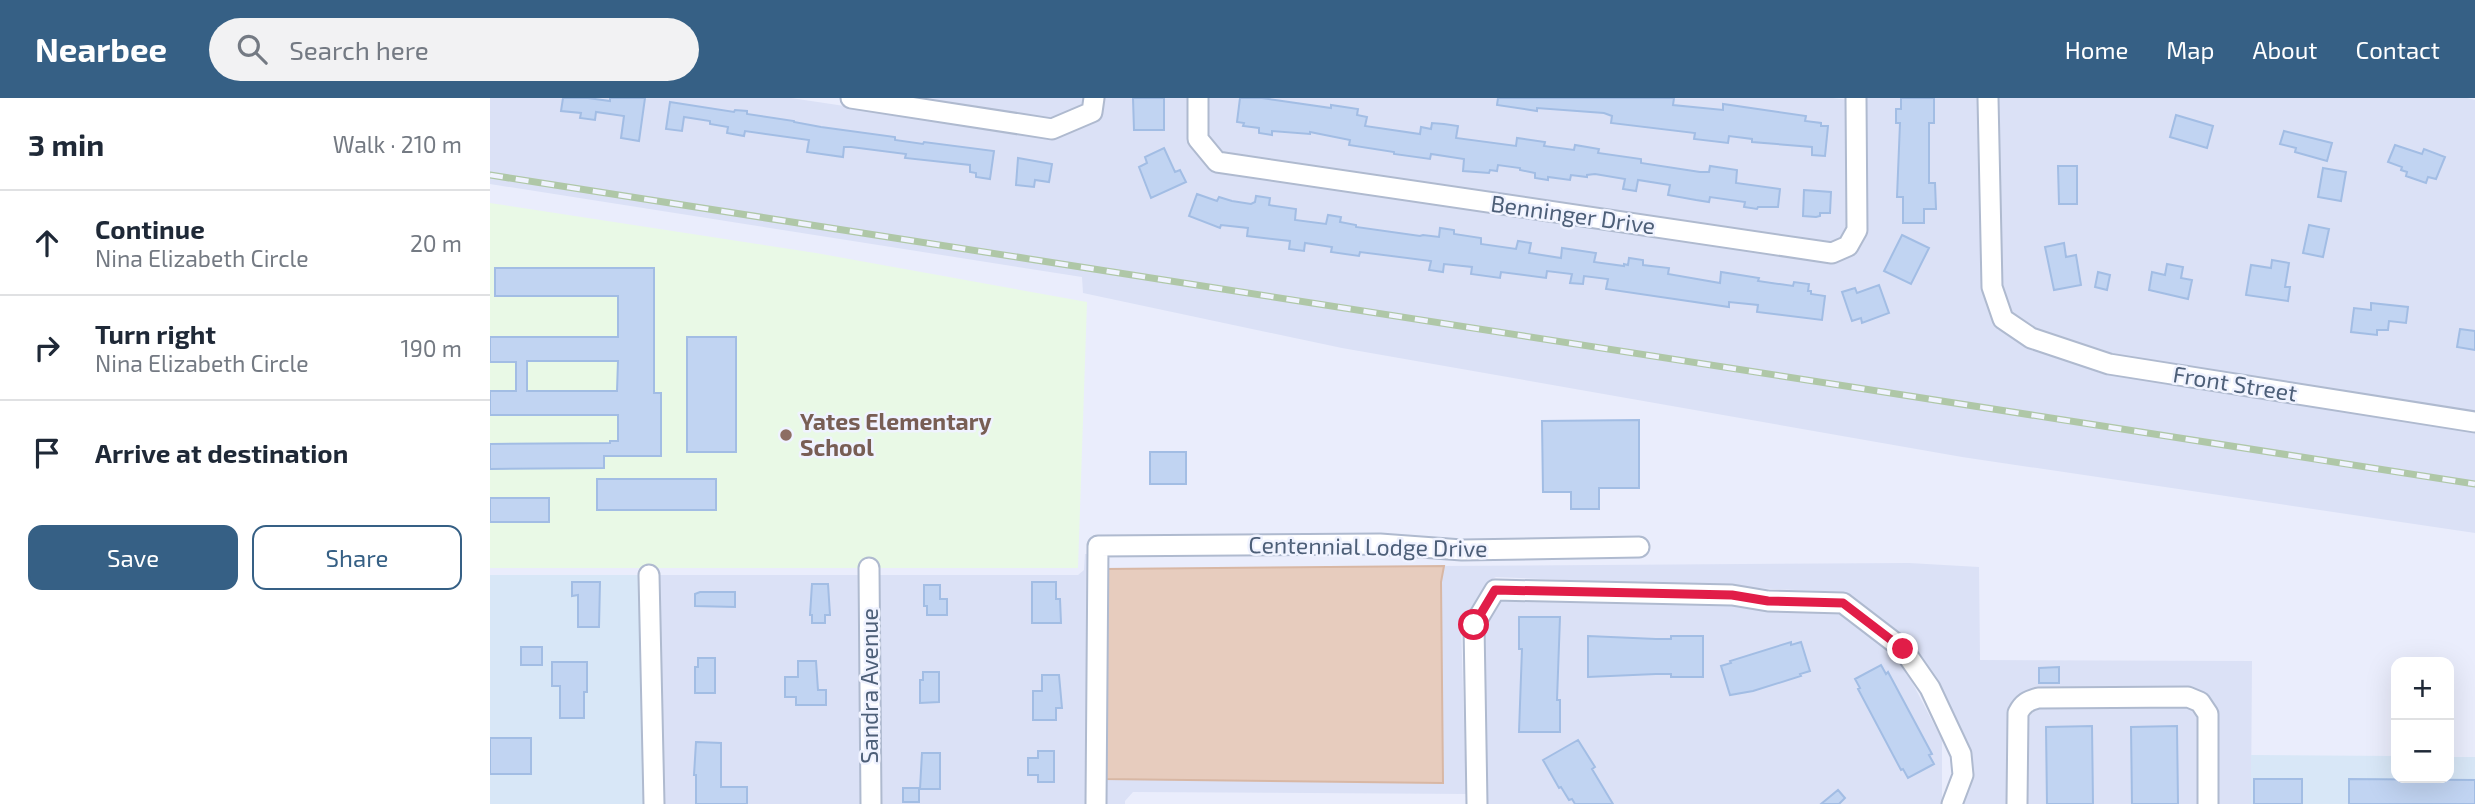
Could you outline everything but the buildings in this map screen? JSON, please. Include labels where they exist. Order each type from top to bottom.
[{"type":"street","points":[[850,98],[909,102],[1052,129],[1093,105]]},
{"type":"street","name":"Benninger Drive","points":[[1198,98],[1198,139],[1217,162],[1832,253],[1849,246],[1857,230],[1856,98]]},
{"type":"street","name":"Front Street","points":[[1989,98],[1992,287],[2003,319],[2031,338],[2109,364],[2475,422]]},
{"type":"street","name":"Centennial Lodge Drive","points":[[1096,804],[1098,546],[1380,544],[1462,550],[1639,547]]},
{"type":"street","name":"Sandra Avenue","points":[[869,568],[871,804]]},
{"type":"street","points":[[649,575],[654,804]]},
{"type":"street","points":[[1477,804],[1474,625],[1495,590],[1732,595],[1768,601],[1843,603],[1903,649],[1930,688],[1963,763],[1960,786],[1952,804]]},
{"type":"street","points":[[2017,804],[2018,713],[2021,706],[2028,701],[2038,698],[2189,697],[2200,702],[2208,714],[2208,804]]},
{"type":"shaded area","points":[[490,98],[791,98],[1051,137],[1092,121],[1098,122],[1101,117],[1101,98],[1190,98],[1211,167],[1851,254],[1864,98],[1981,98],[1993,322],[1998,330],[2002,329],[2029,346],[2475,431],[2475,533],[1962,457],[1342,348],[1083,293],[1082,277],[490,184]]},
{"type":"shaded area","points":[[917,98],[1086,98],[1085,106],[1051,120]]},
{"type":"shaded area","points":[[1206,98],[1848,100],[1850,228],[1843,239],[1831,244],[1221,154],[1205,135]]},
{"type":"shaded area","points":[[1996,98],[2475,100],[2475,414],[2110,356],[2034,330],[2009,313],[1999,286]]},
{"type":"shaded area","name":"Yates Elementary School","points":[[490,203],[816,253],[1087,302],[1078,568],[490,568]]},
{"type":"shaded area","points":[[1085,554],[1090,554],[1088,804],[878,804],[877,575],[1078,575],[1084,570]]},
{"type":"shaded area","points":[[1909,563],[1979,567],[1980,660],[2252,661],[2251,804],[1957,804],[1957,738],[1908,642],[1844,592],[1496,577],[1490,580],[1461,623],[1466,794],[1133,792],[1125,804],[1103,804],[1104,779],[1441,582],[1444,566]]},
{"type":"shaded area","points":[[1444,566],[1441,582],[1443,783],[1104,779],[1105,569]]},
{"type":"shaded area","points":[[490,575],[641,575],[646,804],[490,804]]},
{"type":"shaded area","points":[[656,575],[862,575],[863,804],[661,804]]},
{"type":"shaded area","points":[[1499,594],[1841,609],[1898,655],[1942,740],[1942,804],[1482,804],[1476,626]]},
{"type":"shaded area","points":[[2251,755],[2391,756],[2391,783],[2454,783],[2454,757],[2475,757],[2475,804],[2251,804]]},
{"type":"railway","points":[[490,175],[2475,484]]},
{"type":"place","name":"Yates Elementary School","points":[[786,435]]},
{"type":"route","points":[[1474,625],[1495,590],[1732,595],[1768,601],[1843,603],[1903,649]]}]
